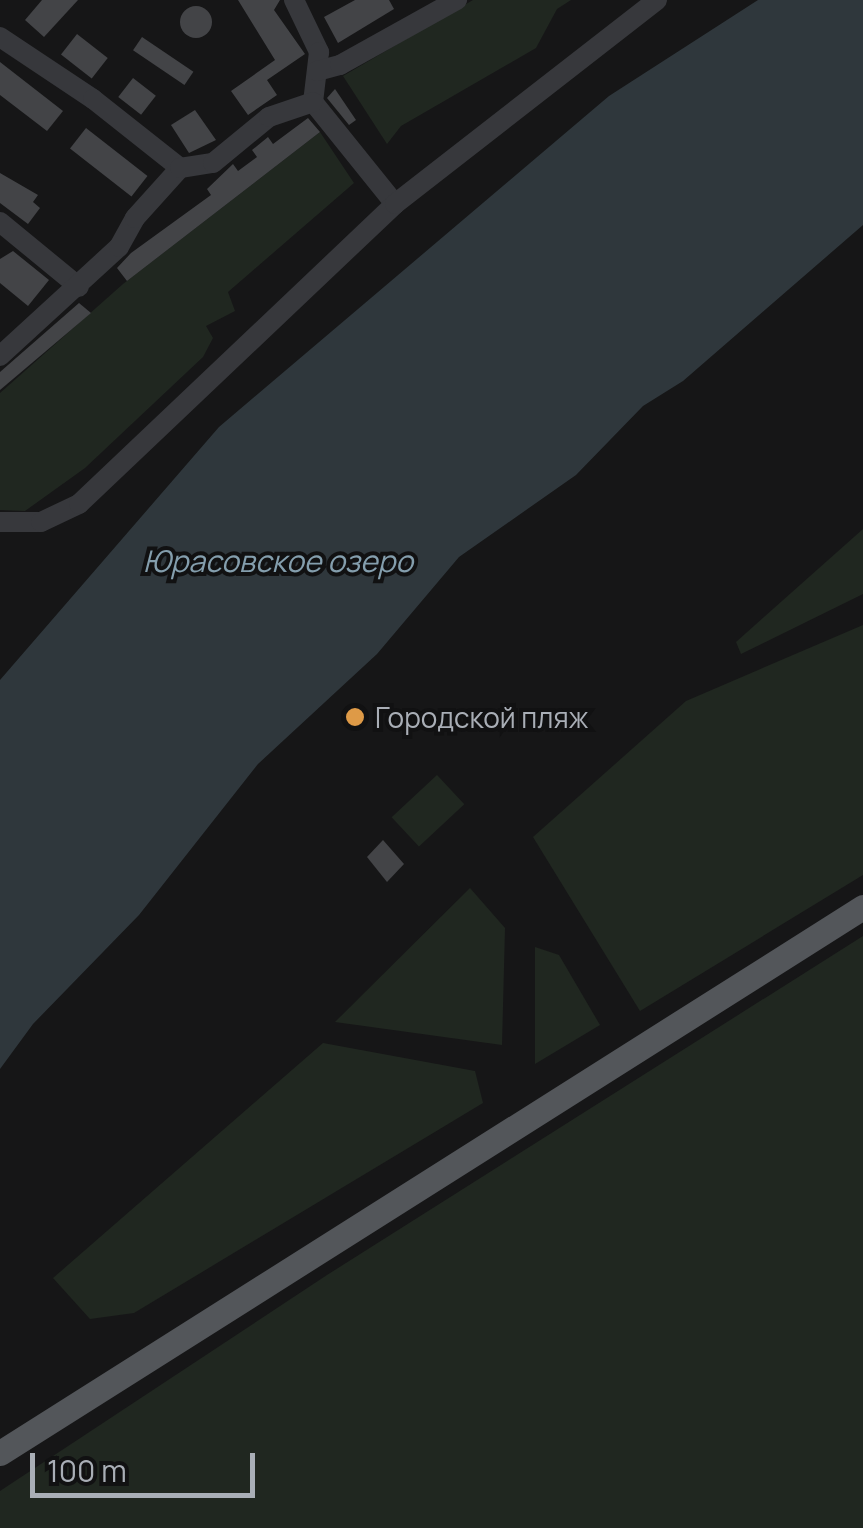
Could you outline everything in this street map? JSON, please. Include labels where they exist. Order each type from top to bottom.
[{"type":"main road","points":[[0,1453],[863,907]]},
{"type":"street","points":[[294,0],[319,52],[314,102],[396,204]]},
{"type":"street","points":[[318,70],[340,65],[457,0]]},
{"type":"street","points":[[0,522],[41,522],[79,504],[396,204],[657,0]]},
{"type":"street","points":[[0,37],[93,99],[180,168]]},
{"type":"street","points":[[0,356],[80,287],[180,168],[212,163],[269,117],[314,102]]},
{"type":"street","points":[[0,222],[80,287]]},
{"type":"shaded area","points":[[473,0],[571,0],[557,9],[536,48],[401,126],[387,144],[343,76]]},
{"type":"shaded area","points":[[320,132],[354,183],[228,292],[235,311],[206,326],[213,338],[203,357],[85,468],[25,511],[0,510],[0,393],[123,284]]},
{"type":"shaded area","points":[[863,529],[863,594],[741,654],[736,642]]},
{"type":"shaded area","points":[[863,625],[863,875],[640,1011],[533,837],[686,701]]},
{"type":"shaded area","points":[[437,775],[464,804],[419,847],[392,817]]},
{"type":"shaded area","points":[[470,888],[505,928],[502,1045],[335,1022]]},
{"type":"shaded area","points":[[863,936],[863,1528],[0,1528],[0,1491],[327,1275]]},
{"type":"shaded area","points":[[535,947],[559,955],[600,1025],[535,1064]]},
{"type":"shaded area","points":[[323,1043],[475,1071],[483,1103],[134,1313],[90,1319],[53,1278]]},
{"type":"water","name":"Юрасовское озеро","points":[[758,0],[863,0],[863,225],[683,381],[643,406],[576,475],[459,557],[377,654],[258,764],[139,915],[33,1024],[0,1069],[0,680],[219,427],[609,96]]},
{"type":"building","points":[[42,0],[78,0],[44,37],[25,20]]},
{"type":"building","points":[[238,0],[280,0],[274,10],[305,54],[267,80],[277,95],[248,115],[231,91],[275,60]]},
{"type":"building","points":[[355,0],[389,0],[394,9],[338,43],[324,17]]},
{"type":"building","points":[[196,6],[208,10],[212,22],[208,34],[196,38],[184,34],[180,22],[184,10]]},
{"type":"building","points":[[77,34],[108,58],[92,78],[61,54]]},
{"type":"building","points":[[142,37],[193,72],[184,85],[133,50]]},
{"type":"building","points":[[0,62],[63,111],[47,131],[0,95]]},
{"type":"building","points":[[133,78],[156,96],[141,115],[118,97]]},
{"type":"building","points":[[335,89],[356,120],[349,125],[327,98]]},
{"type":"building","points":[[195,110],[216,140],[189,153],[171,125]]},
{"type":"building","points":[[308,118],[320,132],[127,281],[117,268],[131,253],[211,195],[207,189],[233,164],[238,171],[257,157],[252,150],[268,137],[273,144]]},
{"type":"building","points":[[86,128],[147,176],[131,197],[70,148]]},
{"type":"building","points":[[0,173],[38,195],[33,202],[40,208],[28,224],[0,203]]},
{"type":"building","points":[[13,251],[49,280],[28,306],[0,283],[0,259]]},
{"type":"building","points":[[79,303],[91,313],[0,390],[0,372]]},
{"type":"building","points":[[383,840],[404,864],[387,882],[367,857]]},
{"type":"place","name":"Городской пляж","points":[[355,717]]}]
